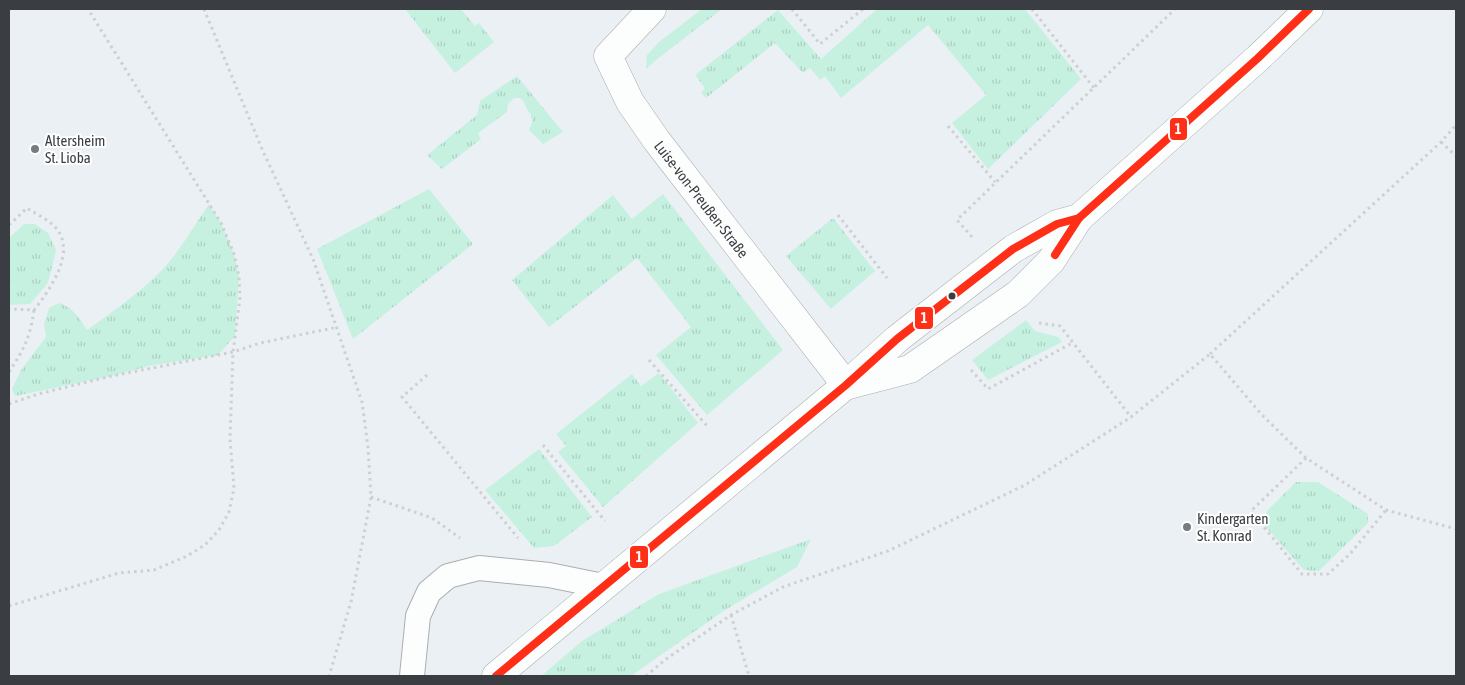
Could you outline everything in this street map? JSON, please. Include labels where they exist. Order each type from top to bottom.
[{"type":"street","name":"Luise-von-Preußen-Straße","points":[[652,9],[608,56],[630,102],[657,141],[846,386]]},
{"type":"street","points":[[846,386],[910,369],[1018,294],[1051,261],[1079,218],[1258,58],[1308,9]]},
{"type":"street","points":[[496,676],[846,386],[897,339],[1014,249],[1057,224],[1079,218]]},
{"type":"lane","points":[[412,676],[418,616],[429,592],[448,576],[479,568],[549,575],[603,586]]},
{"type":"path","points":[[9,606],[119,574],[154,570],[187,556],[205,545],[219,530],[229,512],[234,488],[230,438],[233,352],[240,298],[239,277],[234,254],[221,223],[88,9]]},
{"type":"path","points":[[204,9],[262,149],[313,259],[338,326],[362,402],[368,447],[371,497],[351,602],[329,676]]},
{"type":"path","points":[[792,9],[820,44],[862,9]]},
{"type":"path","points":[[1032,9],[1094,88]]},
{"type":"path","points":[[972,238],[957,220],[1175,9]]},
{"type":"path","points":[[646,676],[666,659],[731,615],[783,587],[888,551],[1025,485],[1131,417],[1210,354],[1441,142],[1456,125]]},
{"type":"path","points":[[948,126],[995,182]]},
{"type":"path","points":[[1441,142],[1456,156]]},
{"type":"path","points":[[9,225],[27,208],[56,228],[64,243],[63,258],[55,278],[46,295],[34,310],[31,332],[25,347],[9,372]]},
{"type":"path","points":[[838,215],[887,278]]},
{"type":"path","points":[[9,309],[34,310]]},
{"type":"path","points":[[1034,315],[1039,323],[1060,326],[1131,417]]},
{"type":"path","points":[[9,404],[38,394],[103,378],[233,352],[260,343],[338,326]]},
{"type":"path","points":[[967,364],[988,389],[1072,343]]},
{"type":"path","points":[[1210,354],[1262,415],[1306,458],[1386,510],[1456,529]]},
{"type":"path","points":[[650,360],[708,427]]},
{"type":"path","points":[[428,375],[402,397],[549,575]]},
{"type":"path","points":[[543,445],[606,521]]},
{"type":"path","points":[[1306,458],[1251,511],[1302,574],[1328,574],[1350,554],[1386,510]]},
{"type":"path","points":[[371,497],[432,518],[459,537],[479,568]]},
{"type":"path","points":[[731,615],[749,676]]},
{"type":"green space","points":[[405,9],[461,9],[475,26],[479,23],[494,42],[455,73]]},
{"type":"green space","points":[[702,9],[722,9],[646,69],[647,55],[659,42]]},
{"type":"green space","points":[[877,9],[1025,9],[1081,79],[988,169],[952,123],[986,95],[928,25],[841,98],[825,76],[820,80],[810,68],[803,73],[775,43],[706,98],[701,93],[705,88],[695,75],[778,10],[821,59]]},
{"type":"green space","points":[[517,76],[563,132],[543,144],[529,130],[532,117],[524,102],[520,98],[514,98],[508,104],[507,112],[478,133],[481,139],[442,169],[427,155],[477,115],[480,101]]},
{"type":"green space","points":[[429,189],[473,244],[353,339],[317,249]]},
{"type":"green space","points":[[663,194],[783,350],[707,415],[656,355],[691,327],[637,258],[549,327],[512,280],[613,195],[632,219]]},
{"type":"green space","points":[[209,204],[221,223],[234,254],[239,277],[235,336],[218,355],[149,366],[112,376],[15,396],[12,389],[21,370],[46,337],[44,324],[49,308],[59,303],[69,308],[76,314],[87,330],[134,296],[159,273],[179,248]]},
{"type":"green space","points":[[833,218],[875,271],[831,309],[786,256]]},
{"type":"green space","points":[[24,224],[35,224],[48,233],[56,250],[48,283],[30,304],[9,305],[9,238]]},
{"type":"green space","points":[[1026,320],[1035,331],[1058,337],[1062,342],[988,380],[972,360]]},
{"type":"green space","points":[[659,373],[698,423],[603,507],[558,452],[566,446],[556,434],[632,374],[641,386]]},
{"type":"green space","points":[[539,449],[592,517],[554,546],[534,548],[485,490]]},
{"type":"green space","points":[[1296,482],[1318,482],[1368,514],[1368,523],[1319,571],[1304,570],[1264,525],[1267,511]]},
{"type":"green space","points":[[811,539],[797,567],[725,610],[631,676],[541,676],[582,641],[659,594]]},
{"type":"transit line","name":"1","points":[[1055,255],[1079,218],[1258,58],[1309,9]]},
{"type":"transit line","name":"1","points":[[496,676],[846,385],[897,339],[1013,249],[1057,224],[1079,218]]},
{"type":"place","name":"Altersheim St. Lioba","points":[[35,149]]},
{"type":"place","name":"Kindergarten St. Konrad","points":[[1187,527]]}]
